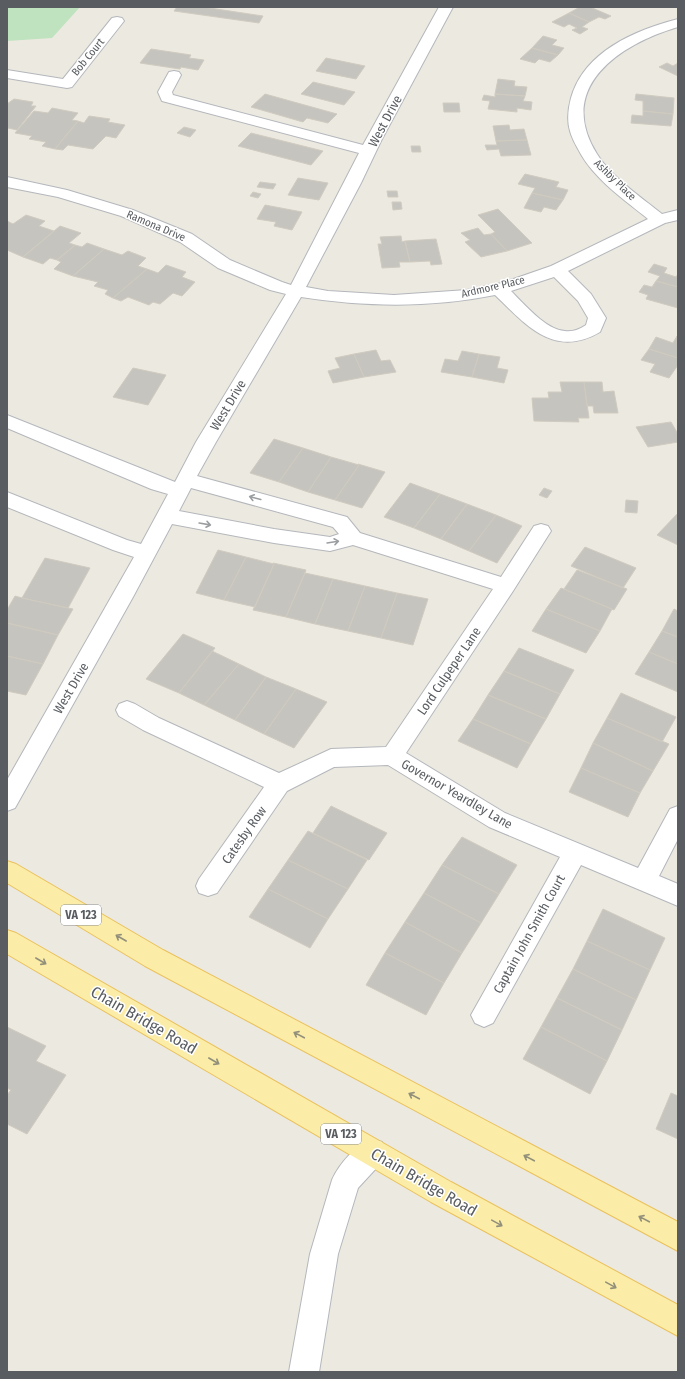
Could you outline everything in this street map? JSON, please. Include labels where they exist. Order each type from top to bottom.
[{"type":"main road","name":"VA 123","points":[[7,871],[154,958],[678,1237]]},
{"type":"main road","name":"Chain Bridge Road","points":[[7,941],[441,1192],[678,1321]]},
{"type":"street","name":"West Drive","points":[[7,801],[147,554],[206,442],[296,291],[446,7]]},
{"type":"street","name":"Bob Court","points":[[7,74],[67,84],[118,20]]},
{"type":"street","name":"Ashby Place","points":[[659,220],[614,183],[589,154],[580,136],[577,125],[577,103],[579,92],[585,78],[598,63],[612,51],[649,32],[678,22]]},
{"type":"street","points":[[174,75],[165,92],[167,98],[369,151]]},
{"type":"street","name":"Ramona Drive","points":[[7,182],[61,194],[127,213],[186,238],[224,264],[249,276],[296,291]]},
{"type":"street","name":"Ardmore Place","points":[[296,291],[328,296],[394,300],[467,295],[498,288],[557,270],[659,220],[678,215]]},
{"type":"street","points":[[498,288],[530,319],[548,332],[560,336],[576,336],[594,328],[597,318],[585,298],[557,270]]},
{"type":"street","points":[[7,421],[158,484],[183,485],[340,522],[353,538]]},
{"type":"street","points":[[7,499],[120,545],[147,554]]},
{"type":"street","points":[[167,516],[274,536],[330,544],[353,538],[506,586]]},
{"type":"street","name":"Lord Culpeper Lane","points":[[392,756],[541,531]]},
{"type":"street","points":[[127,710],[151,724],[279,784]]},
{"type":"street","name":"Governor Yeardley Lane","points":[[279,784],[331,758],[392,756],[497,820],[678,895]]},
{"type":"street","name":"Catesby Row","points":[[208,886],[279,784]]},
{"type":"street","points":[[644,880],[678,816]]},
{"type":"street","name":"Captain John Smith Court","points":[[484,1016],[575,853]]},
{"type":"street","points":[[304,1372],[324,1254],[346,1180],[372,1152]]},
{"type":"green space","points":[[7,7],[80,7],[52,38],[7,41]]},
{"type":"building","points":[[177,7],[203,7],[263,16],[259,23],[174,11]]},
{"type":"building","points":[[580,7],[590,7],[611,16],[605,19],[599,17],[589,22],[569,13]]},
{"type":"building","points":[[569,13],[589,22],[582,27],[588,29],[580,34],[572,30],[577,28],[569,24],[564,27],[552,22]]},
{"type":"building","points":[[543,36],[557,40],[552,45],[564,48],[558,55],[532,48]]},
{"type":"building","points":[[532,48],[558,55],[550,62],[539,59],[535,63],[520,59]]},
{"type":"building","points":[[151,49],[191,55],[189,58],[204,60],[198,70],[140,63]]},
{"type":"building","points":[[326,58],[365,66],[356,79],[316,71]]},
{"type":"building","points":[[667,63],[673,66],[678,63],[678,76],[659,67]]},
{"type":"building","points":[[498,79],[515,81],[514,86],[527,87],[525,96],[495,94]]},
{"type":"building","points":[[313,82],[355,92],[344,105],[301,94]]},
{"type":"building","points":[[265,94],[337,114],[328,123],[307,118],[303,122],[251,107]]},
{"type":"building","points":[[495,94],[525,96],[523,101],[532,102],[531,110],[517,108],[517,112],[488,109],[490,101],[482,100],[484,95],[495,97]]},
{"type":"building","points":[[636,94],[674,98],[673,114],[643,111],[643,101],[635,100]]},
{"type":"building","points":[[14,99],[33,102],[31,106],[36,106],[17,130],[8,128],[7,130],[7,104]]},
{"type":"building","points":[[443,103],[459,103],[460,112],[444,112]]},
{"type":"building","points":[[52,108],[78,113],[72,120],[78,121],[55,149],[42,146],[46,142],[29,139],[32,136],[15,133],[34,111],[48,113]]},
{"type":"building","points":[[643,111],[673,114],[671,126],[631,123],[632,115],[643,116]]},
{"type":"building","points":[[89,116],[110,119],[108,122],[125,125],[116,138],[106,136],[93,149],[68,145],[63,150],[55,149],[78,121],[84,123]]},
{"type":"building","points":[[509,125],[510,130],[524,129],[527,140],[496,141],[493,126]]},
{"type":"building","points":[[184,127],[196,130],[190,137],[177,133]]},
{"type":"building","points":[[251,133],[323,151],[311,165],[238,146]]},
{"type":"building","points":[[527,140],[531,155],[501,156],[499,149],[487,150],[485,145],[497,145],[496,141]]},
{"type":"building","points":[[411,146],[420,146],[421,152],[412,152]]},
{"type":"building","points":[[525,174],[559,182],[556,187],[568,190],[563,200],[532,193],[535,188],[518,184]]},
{"type":"building","points":[[298,178],[328,183],[319,200],[288,195]]},
{"type":"building","points":[[260,182],[276,184],[273,189],[257,187]]},
{"type":"building","points":[[387,191],[397,191],[398,197],[388,197]]},
{"type":"building","points":[[253,192],[261,194],[258,198],[250,196]]},
{"type":"building","points":[[532,193],[563,200],[556,210],[544,207],[541,212],[524,208]]},
{"type":"building","points":[[392,202],[401,202],[402,209],[393,210]]},
{"type":"building","points":[[265,205],[302,212],[292,230],[274,226],[276,222],[257,219]]},
{"type":"building","points":[[498,209],[532,243],[507,251],[491,234],[495,232],[478,215]]},
{"type":"building","points":[[26,215],[45,221],[39,226],[54,231],[23,257],[7,250],[7,221],[13,224]]},
{"type":"building","points":[[60,226],[81,233],[69,243],[75,245],[57,260],[50,258],[43,264],[23,257]]},
{"type":"building","points":[[478,228],[484,235],[491,234],[507,251],[481,257],[465,242],[470,240],[461,233]]},
{"type":"building","points":[[401,236],[402,242],[405,241],[410,262],[399,262],[400,267],[382,268],[378,244],[382,244],[380,237]]},
{"type":"building","points":[[436,239],[442,264],[431,265],[430,261],[410,262],[405,241]]},
{"type":"building","points":[[87,243],[104,249],[73,276],[54,269],[61,262],[57,260],[75,245],[82,247]]},
{"type":"building","points":[[104,249],[122,255],[128,251],[146,258],[138,266],[147,269],[113,298],[105,294],[108,290],[94,286],[98,282],[73,276]]},
{"type":"building","points":[[654,264],[667,268],[664,273],[676,277],[678,274],[678,287],[656,281],[660,276],[648,272]]},
{"type":"building","points":[[166,265],[186,272],[182,277],[195,282],[182,296],[173,293],[160,304],[153,302],[149,305],[128,297],[121,301],[113,298],[147,269],[158,273]]},
{"type":"building","points":[[656,281],[678,287],[678,308],[646,299],[648,295],[639,292],[644,285],[652,287]]},
{"type":"building","points":[[677,336],[678,358],[649,349],[656,337],[673,343]]},
{"type":"building","points":[[649,349],[678,358],[678,365],[669,378],[650,372],[655,364],[641,360]]},
{"type":"building","points":[[376,350],[381,361],[390,360],[396,372],[364,377],[354,354]]},
{"type":"building","points":[[462,351],[479,354],[472,377],[441,372],[445,359],[458,361]]},
{"type":"building","points":[[354,354],[364,377],[333,383],[328,371],[340,368],[335,358]]},
{"type":"building","points":[[479,354],[500,357],[497,368],[508,370],[504,383],[472,377]]},
{"type":"building","points":[[133,368],[166,375],[148,405],[113,397]]},
{"type":"building","points":[[560,382],[584,382],[589,418],[578,418],[579,422],[534,421],[532,398],[549,398],[548,392],[562,392]]},
{"type":"building","points":[[584,382],[602,382],[603,392],[614,391],[618,413],[594,413],[593,406],[587,406]]},
{"type":"building","points":[[671,422],[678,434],[678,442],[648,447],[636,427]]},
{"type":"building","points":[[274,439],[303,448],[279,482],[250,473]]},
{"type":"building","points":[[303,448],[331,457],[308,492],[279,482]]},
{"type":"building","points":[[331,457],[359,465],[335,500],[308,492]]},
{"type":"building","points":[[358,464],[385,472],[362,508],[335,500],[359,465]]},
{"type":"building","points":[[410,483],[440,494],[414,528],[384,517]]},
{"type":"building","points":[[544,488],[552,491],[547,498],[539,495]]},
{"type":"building","points":[[440,494],[467,504],[441,539],[414,528]]},
{"type":"building","points":[[626,500],[638,501],[637,513],[625,512]]},
{"type":"building","points":[[467,504],[496,515],[469,551],[441,539]]},
{"type":"building","points":[[678,513],[678,545],[657,535]]},
{"type":"building","points":[[496,515],[522,526],[497,563],[469,551]]},
{"type":"building","points":[[585,547],[636,568],[623,588],[571,566]]},
{"type":"building","points":[[218,550],[246,557],[224,600],[196,593]]},
{"type":"building","points":[[246,557],[274,564],[255,607],[224,600]]},
{"type":"building","points":[[45,558],[90,568],[68,608],[22,598]]},
{"type":"building","points":[[273,563],[306,570],[286,617],[253,610],[274,564]]},
{"type":"building","points":[[577,570],[627,589],[614,610],[564,589]]},
{"type":"building","points":[[305,573],[333,579],[315,624],[286,617]]},
{"type":"building","points":[[333,579],[365,586],[348,631],[315,624]]},
{"type":"building","points":[[365,586],[397,593],[381,638],[348,631]]},
{"type":"building","points":[[561,588],[612,609],[600,631],[546,609]]},
{"type":"building","points":[[397,593],[428,599],[413,645],[381,638]]},
{"type":"building","points":[[15,596],[73,609],[58,635],[7,623],[7,610]]},
{"type":"building","points":[[546,609],[600,631],[586,653],[532,631]]},
{"type":"building","points":[[674,609],[678,611],[678,637],[662,631]]},
{"type":"building","points":[[7,623],[58,635],[43,664],[7,656]]},
{"type":"building","points":[[662,631],[678,637],[678,664],[649,652]]},
{"type":"building","points":[[183,634],[215,648],[179,693],[146,679]]},
{"type":"building","points":[[519,648],[574,670],[560,694],[504,671]]},
{"type":"building","points":[[212,651],[239,664],[204,705],[179,693]]},
{"type":"building","points":[[649,652],[678,664],[678,692],[635,674]]},
{"type":"building","points":[[7,656],[43,664],[26,695],[7,691]]},
{"type":"building","points":[[239,664],[266,677],[235,720],[204,705]]},
{"type":"building","points":[[504,671],[560,694],[546,719],[488,695]]},
{"type":"building","points":[[266,677],[296,689],[264,734],[235,720]]},
{"type":"building","points":[[296,689],[327,702],[294,748],[264,734]]},
{"type":"building","points":[[621,693],[676,717],[662,742],[607,718]]},
{"type":"building","points":[[488,695],[546,719],[531,744],[473,719]]},
{"type":"building","points":[[607,718],[669,744],[653,771],[593,743]]},
{"type":"building","points":[[473,719],[531,744],[517,768],[458,741]]},
{"type":"building","points":[[593,743],[653,771],[640,793],[581,768]]},
{"type":"building","points":[[581,768],[640,793],[628,817],[569,792]]},
{"type":"building","points":[[331,806],[387,833],[369,860],[313,833]]},
{"type":"building","points":[[308,831],[367,860],[348,889],[288,860]]},
{"type":"building","points":[[462,837],[517,865],[499,894],[442,865]]},
{"type":"building","points":[[288,860],[348,889],[328,919],[268,889]]},
{"type":"building","points":[[442,865],[499,894],[481,923],[424,893]]},
{"type":"building","points":[[268,889],[328,919],[310,948],[249,917]]},
{"type":"building","points":[[424,893],[481,923],[462,953],[405,922]]},
{"type":"building","points":[[603,909],[665,938],[650,970],[587,941]]},
{"type":"building","points":[[405,922],[462,953],[444,983],[385,953]]},
{"type":"building","points":[[587,941],[650,970],[636,1000],[573,969]]},
{"type":"building","points":[[385,953],[444,983],[426,1015],[366,985]]},
{"type":"building","points":[[573,969],[636,1000],[622,1030],[557,998]]},
{"type":"building","points":[[557,998],[622,1030],[607,1061],[541,1027]]},
{"type":"building","points":[[7,1027],[46,1046],[36,1061],[66,1075],[27,1134],[7,1124],[7,1095],[11,1090],[7,1088]]},
{"type":"building","points":[[541,1027],[607,1061],[590,1094],[523,1059]]},
{"type":"building","points":[[671,1093],[678,1096],[678,1139],[656,1129]]}]
